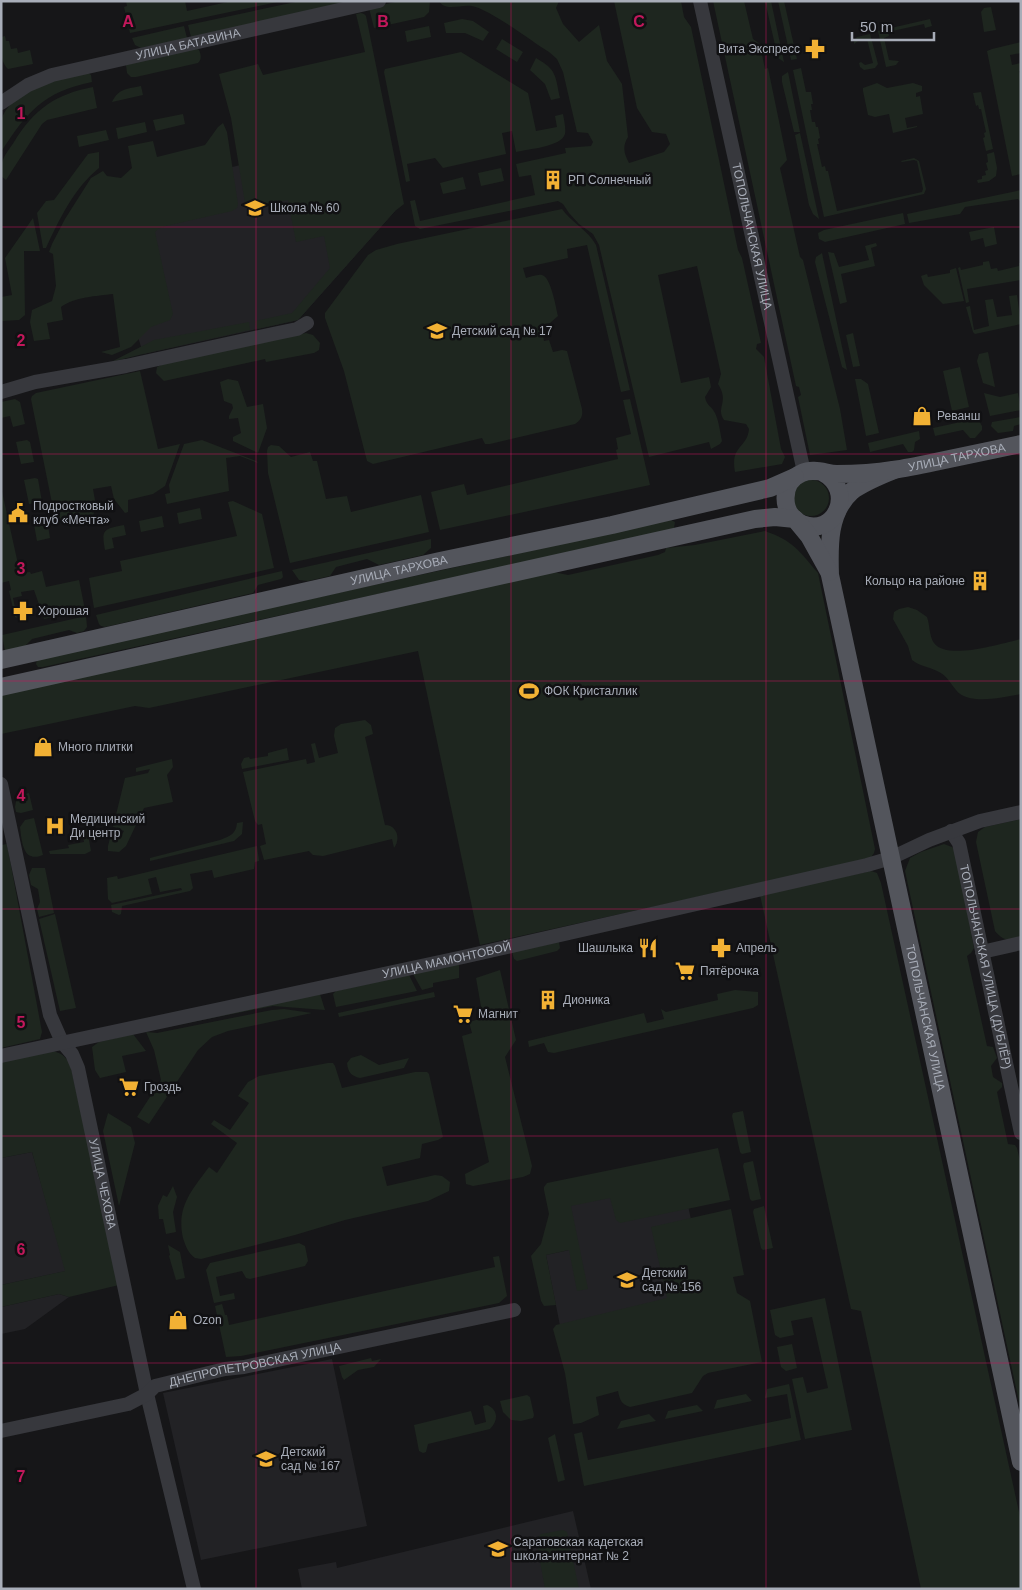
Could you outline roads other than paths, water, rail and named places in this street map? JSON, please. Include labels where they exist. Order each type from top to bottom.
[{"type":"main road","name":"УЛИЦА ТАРХОВА","points":[[822,472],[848,473],[894,470],[1021,444]]},
{"type":"main road","name":"УЛИЦА ТАРХОВА","points":[[838,509],[848,496],[860,486],[894,470]]},
{"type":"main road","points":[[812,471],[822,472],[837,484],[840,496],[838,509],[831,519],[819,525],[806,525],[795,520],[788,510],[785,498],[788,486],[800,475],[812,471]]},
{"type":"main road","name":"УЛИЦА ТАРХОВА","points":[[1,660],[679,510],[770,488],[800,475]]},
{"type":"main road","name":"ТОПОЛЬЧАНСКАЯ УЛИЦА","points":[[838,509],[830,541],[830,575],[1021,1462]]},
{"type":"main road","points":[[679,510],[684,534]]},
{"type":"main road","name":"УЛИЦА ТАРХОВА","points":[[1,686],[684,534],[766,517],[795,520]]},
{"type":"main road","name":"ТОПОЛЬЧАНСКАЯ УЛИЦА","points":[[795,520],[809,536],[830,575]]},
{"type":"main road","points":[[25,654],[31,680]]},
{"type":"street","name":"УЛИЦА БАТАВИНА","points":[[2,101],[28,85],[52,76],[379,1]]},
{"type":"street","name":"ТОПОЛЬЧАНСКАЯ УЛИЦА","points":[[700,1],[800,475]]},
{"type":"street","points":[[1,392],[35,382],[126,366],[297,329],[306,324]]},
{"type":"street","name":"УЛИЦА ЧЕХОВА","points":[[1,784],[50,1016],[62,1042],[72,1054],[78,1068],[147,1394],[194,1589]]},
{"type":"street","name":"УЛИЦА МАМОНТОВОЙ","points":[[1,1056],[463,957],[891,858],[951,831],[980,821],[1021,812]]},
{"type":"street","name":"ТОПОЛЬЧАНСКАЯ УЛИЦА (ДУБЛЁР)","points":[[951,831],[959,843],[1021,1134]]},
{"type":"street","points":[[982,952],[1021,943]]},
{"type":"street","name":"ДНЕПРОПЕТРОВСКАЯ УЛИЦА","points":[[1,1431],[128,1404],[147,1394],[155,1386],[225,1369],[244,1367],[514,1310]]},
{"type":"place","name":"Вита Экспресс","points":[[815,49]]},
{"type":"place","name":"РП Солнечный","points":[[553,180]]},
{"type":"place","name":"Школа № 60","points":[[255,208]]},
{"type":"place","name":"Детский сад № 17","points":[[437,331]]},
{"type":"place","name":"Реванш","points":[[922,416]]},
{"type":"place","name":"Подростковый клуб «Мечта»","points":[[18,513]]},
{"type":"place","name":"Кольцо на районе","points":[[980,581]]},
{"type":"place","name":"Хорошая","points":[[23,611]]},
{"type":"place","name":"ФОК Кристаллик","points":[[529,691]]},
{"type":"place","name":"Много плитки","points":[[43,747]]},
{"type":"place","name":"Медицинский Ди центр","points":[[55,826]]},
{"type":"place","name":"Шашлыка","points":[[648,948]]},
{"type":"place","name":"Апрель","points":[[721,948]]},
{"type":"place","name":"Пятёрочка","points":[[685,971]]},
{"type":"place","name":"Дионика","points":[[548,1000]]},
{"type":"place","name":"Магнит","points":[[463,1014]]},
{"type":"place","name":"Гроздь","points":[[129,1087]]},
{"type":"place","name":"Детский сад № 156","points":[[627,1280]]},
{"type":"place","name":"Ozon","points":[[178,1320]]},
{"type":"place","name":"Детский сад № 167","points":[[266,1459]]},
{"type":"place","name":"Саратовская кадетская школа-интернат № 2","points":[[498,1549]]}]
